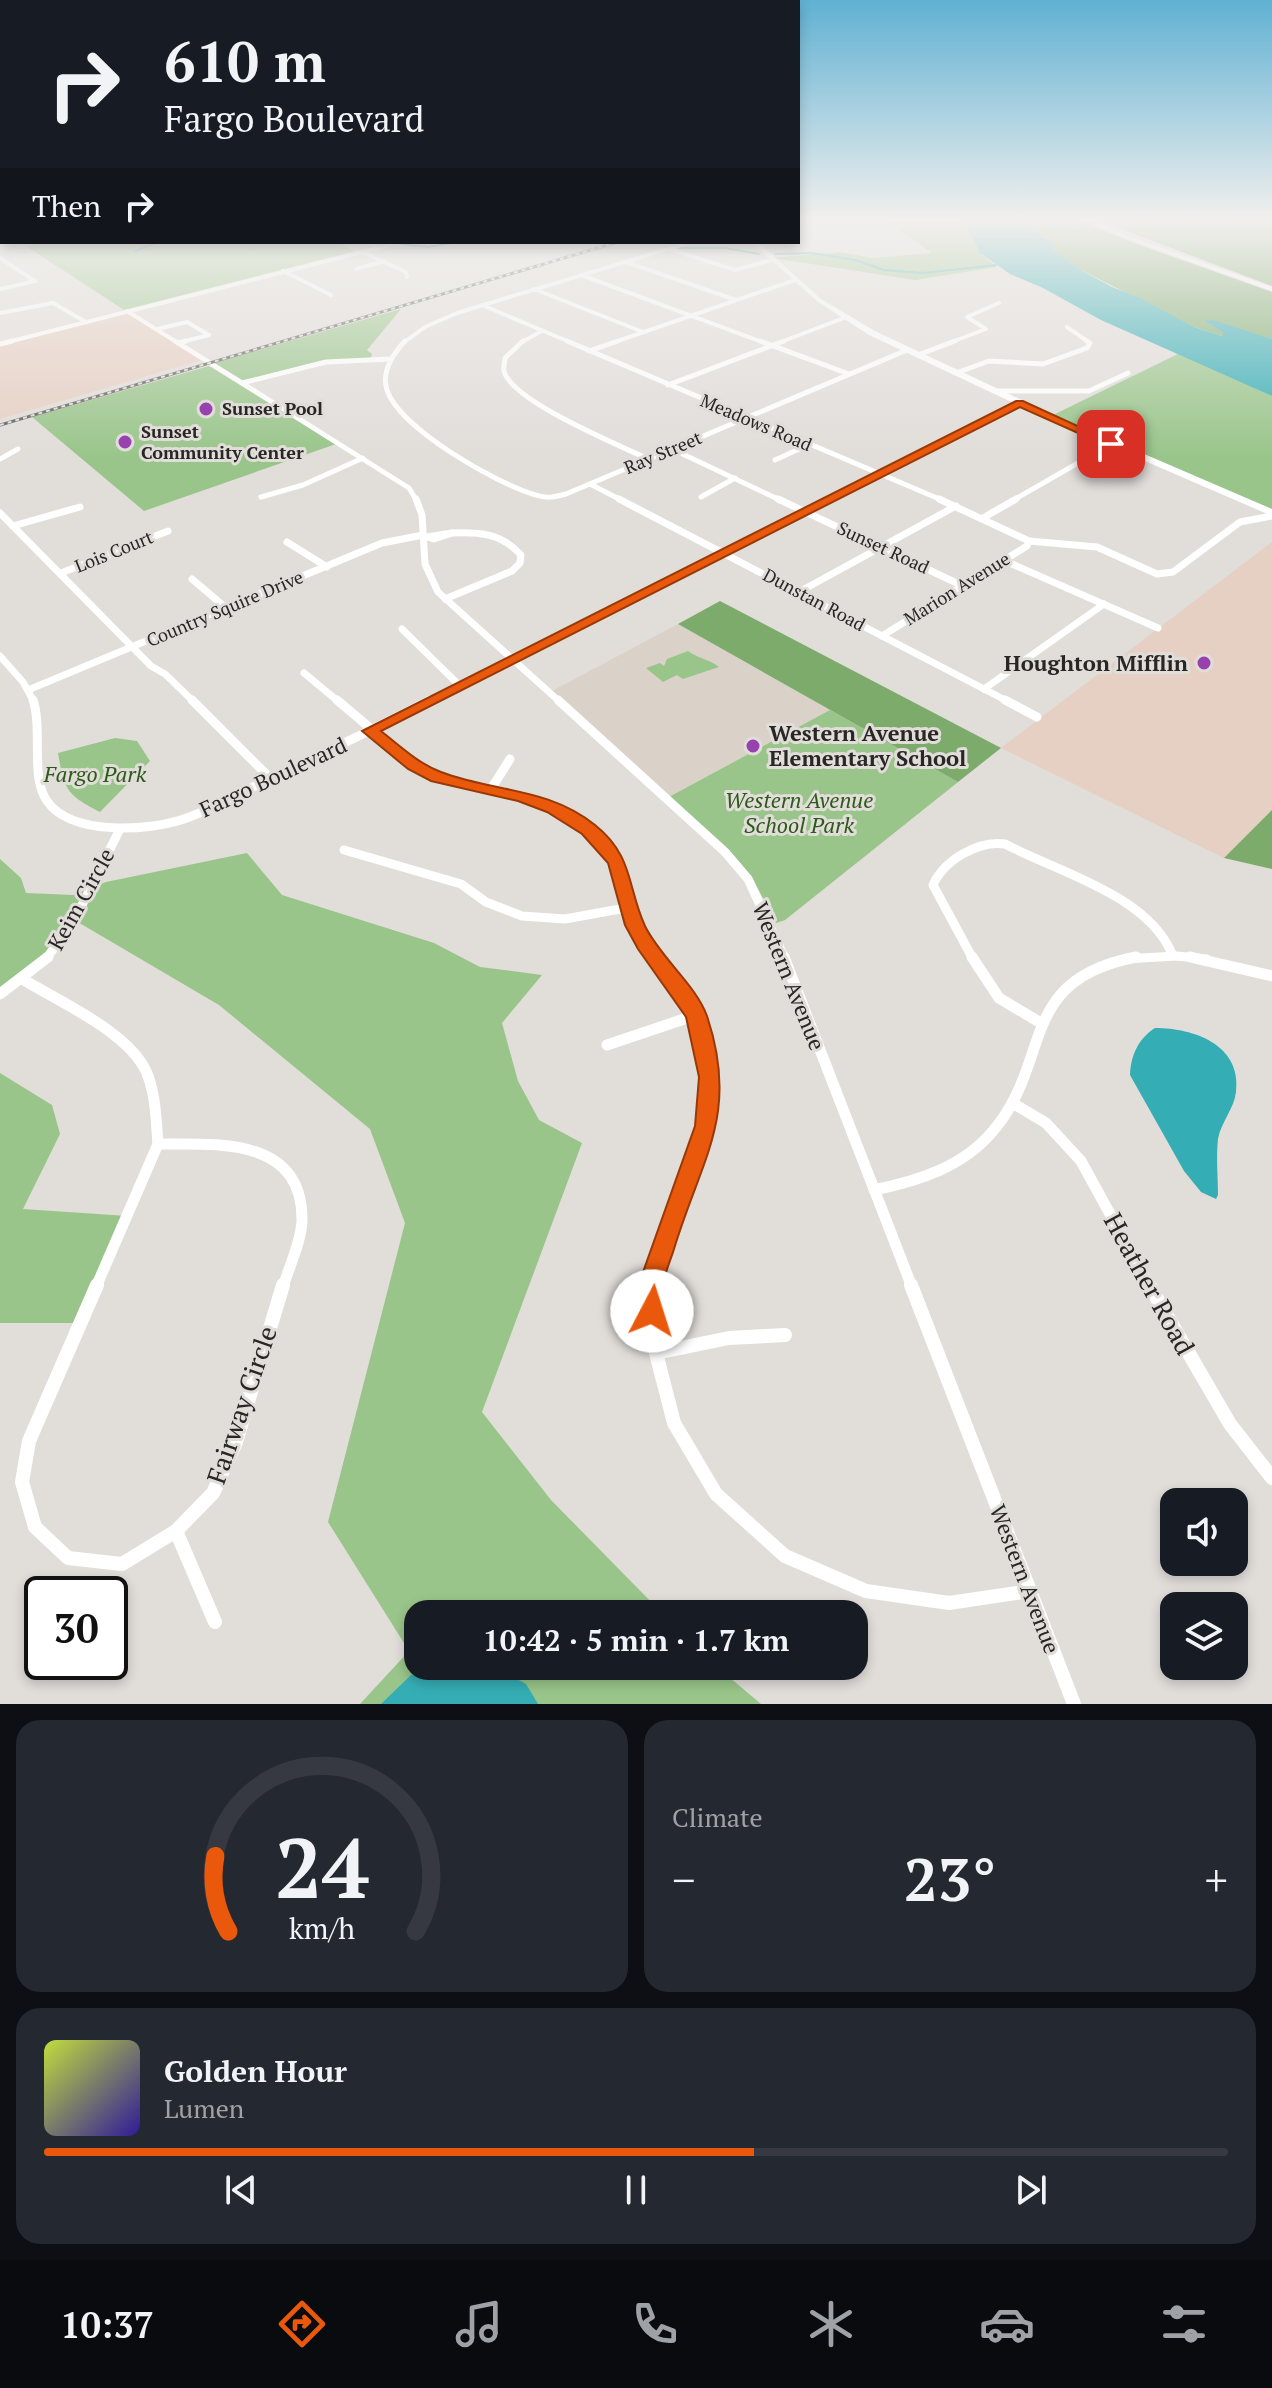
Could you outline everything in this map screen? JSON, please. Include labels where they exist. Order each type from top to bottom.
[{"type":"main road","points":[[818,298],[844,318],[907,350],[1019,403],[1272,514]]},
{"type":"street","points":[[0,344],[180,298]]},
{"type":"street","points":[[242,383],[326,362],[390,359],[402,343],[421,329],[506,298]]},
{"type":"street","points":[[556,298],[643,332]]},
{"type":"street","points":[[643,298],[849,374]]},
{"type":"street","points":[[730,298],[737,300]]},
{"type":"street","points":[[589,351],[744,298]]},
{"type":"street","points":[[0,313],[53,303],[86,322]]},
{"type":"street","points":[[918,355],[986,329],[967,317],[999,303]]},
{"type":"street","name":"Meadows Road","points":[[482,305],[956,506],[1029,541]]},
{"type":"street","name":"Western Avenue","points":[[127,311],[402,483],[418,499],[425,519],[423,567],[428,580],[510,659],[725,852],[748,879],[771,924],[1074,1704]]},
{"type":"street","points":[[668,385],[844,318]]},
{"type":"street","points":[[157,329],[187,322],[209,335],[178,343]]},
{"type":"street","points":[[956,373],[983,362],[1043,364],[1087,348],[1090,343],[1067,327]]},
{"type":"street","points":[[542,331],[520,342],[505,358],[503,367],[510,384],[528,400],[648,459]]},
{"type":"street","name":"Ray Street","points":[[390,359],[385,384],[394,406],[405,421],[427,438],[534,495],[550,498],[907,350]]},
{"type":"street","points":[[994,391],[1089,391],[1128,373]]},
{"type":"street","name":"Fargo Boulevard","points":[[0,656],[28,690],[38,722],[39,784],[49,805],[81,823],[120,829],[156,827],[185,819],[370,731],[1019,403]]},
{"type":"street","points":[[983,518],[1111,444]]},
{"type":"street","points":[[775,460],[808,445]]},
{"type":"street","points":[[0,459],[18,449]]},
{"type":"street","name":"Sunset Road","points":[[672,449],[963,586]]},
{"type":"street","points":[[261,497],[303,485],[363,458]]},
{"type":"street","points":[[701,497],[735,478]]},
{"type":"street","name":"Dunstan Road","points":[[590,484],[1037,717]]},
{"type":"street","points":[[799,592],[956,506]]},
{"type":"street","points":[[13,526],[80,507]]},
{"type":"street","points":[[0,513],[151,666],[165,674],[271,779]]},
{"type":"street","points":[[1029,541],[1097,547],[1157,574],[1173,572],[1240,522],[1272,514]]},
{"type":"street","name":"Lois Court","points":[[61,573],[168,531]]},
{"type":"street","points":[[445,599],[512,571],[520,563],[521,555],[514,546],[484,531],[452,533]]},
{"type":"street","name":"Country Squire Drive","points":[[28,690],[401,537],[423,535]]},
{"type":"street","name":"Marion Avenue","points":[[882,636],[1027,546],[1029,541]]},
{"type":"street","points":[[287,542],[327,567]]},
{"type":"street","points":[[1003,560],[1158,628]]},
{"type":"street","points":[[192,579],[226,608]]},
{"type":"street","points":[[984,689],[1104,604]]},
{"type":"street","points":[[402,629],[459,685]]},
{"type":"street","points":[[304,673],[414,765],[437,777],[522,796],[553,808],[589,829],[617,861],[635,925],[645,944],[696,1015],[707,1052],[710,1104],[698,1155],[669,1224],[650,1289],[656,1353],[674,1423],[716,1494],[785,1556],[866,1591],[949,1603],[1030,1591]]},
{"type":"street","points":[[491,789],[510,759]]},
{"type":"street","name":"Keim Circle","points":[[0,994],[24,980],[54,954],[72,927],[120,829]]},
{"type":"street","points":[[1041,1023],[999,998],[983,978],[933,885],[936,878],[978,844],[990,841],[1005,844],[1119,901],[1143,915],[1162,933],[1172,954]]},
{"type":"street","points":[[344,850],[461,884],[486,902],[522,916],[565,919],[631,907]]},
{"type":"street","points":[[874,1190],[920,1179],[958,1161],[991,1135],[1014,1104],[1041,1023],[1053,1001],[1075,980],[1107,963],[1142,955],[1172,954],[1221,960],[1272,976]]},
{"type":"street","name":"Fairway Circle","points":[[24,980],[122,1043],[142,1064],[153,1092],[158,1144],[29,1441],[22,1482],[35,1527],[68,1558],[122,1564],[176,1531],[213,1493],[236,1442],[302,1223],[297,1186],[275,1160],[247,1147],[158,1144]]},
{"type":"street","points":[[607,1045],[696,1015]]},
{"type":"street","name":"Heather Road","points":[[1014,1104],[1046,1123],[1081,1161],[1182,1346],[1230,1424],[1272,1478]]},
{"type":"street","points":[[656,1353],[729,1338],[785,1335]]},
{"type":"street","points":[[176,1531],[215,1622]]},
{"type":"shaded area","points":[[128,312],[202,360],[0,419],[0,345]]},
{"type":"shaded area","points":[[1272,542],[1272,810],[1224,858],[1001,748]]},
{"type":"shaded area","name":"Western Avenue Elementary School","points":[[678,624],[958,782],[785,920],[776,923],[753,879],[724,845],[550,692]]},
{"type":"green space","points":[[105,298],[173,298],[124,310]]},
{"type":"green space","points":[[1136,298],[1272,298],[1272,339],[1246,332],[1222,336],[1194,327]]},
{"type":"green space","points":[[401,309],[367,350],[372,354],[371,358],[320,362],[244,381],[214,363]]},
{"type":"green space","points":[[1180,353],[1272,396],[1272,510],[1051,416]]},
{"type":"green space","points":[[209,366],[336,444],[144,511],[32,417]]},
{"type":"green space","points":[[720,601],[1001,748],[958,782],[678,624]]},
{"type":"green space","points":[[688,651],[719,667],[683,679],[677,675],[663,682],[646,668],[660,663],[664,666],[667,659]]},
{"type":"green space","name":"Western Avenue School Park","points":[[830,710],[958,782],[785,920],[776,923],[753,879],[724,845],[669,797]]},
{"type":"green space","name":"Fargo Park","points":[[115,738],[137,741],[150,761],[100,812],[68,790],[58,753]]},
{"type":"green space","points":[[1272,810],[1272,869],[1224,858]]},
{"type":"green space","points":[[247,853],[282,895],[434,943],[480,967],[542,975],[502,1023],[518,1081],[539,1120],[582,1143],[482,1412],[551,1500],[649,1600],[404,1600],[404,1643],[328,1522],[405,1223],[370,1129],[219,1005],[76,921],[54,954],[0,994],[0,859],[21,878],[26,893],[73,895],[106,882]]},
{"type":"green space","points":[[0,1073],[52,1105],[60,1134],[23,1209],[127,1216],[80,1323],[0,1323]]},
{"type":"green space","points":[[404,1656],[404,1680],[733,1680],[761,1704],[360,1704]]},
{"type":"water","points":[[1060,298],[1139,298],[1194,327],[1222,336],[1224,333],[1205,321],[1213,320],[1272,339],[1272,396],[1101,320]]},
{"type":"water","points":[[1155,1028],[1185,1031],[1212,1042],[1231,1062],[1236,1076],[1233,1104],[1218,1139],[1216,1199],[1201,1192],[1184,1171],[1130,1075],[1136,1048]]},
{"type":"water","points":[[406,1680],[519,1680],[526,1684],[538,1704],[381,1704]]},
{"type":"railway","points":[[0,425],[431,298]]},
{"type":"place","name":"Sunset Pool","points":[[206,409]]},
{"type":"place","name":"Sunset Community Center","points":[[125,442]]},
{"type":"place","name":"Houghton Mifflin","points":[[1204,663]]},
{"type":"place","name":"Western Avenue Elementary School","points":[[753,746]]},
{"type":"route","points":[[652,1311],[650,1289],[669,1224],[707,1126],[710,1077],[702,1029],[696,1015],[645,944],[635,925],[617,861],[589,829],[553,808],[522,796],[437,777],[414,765],[370,731],[1019,403],[1111,444]]}]
